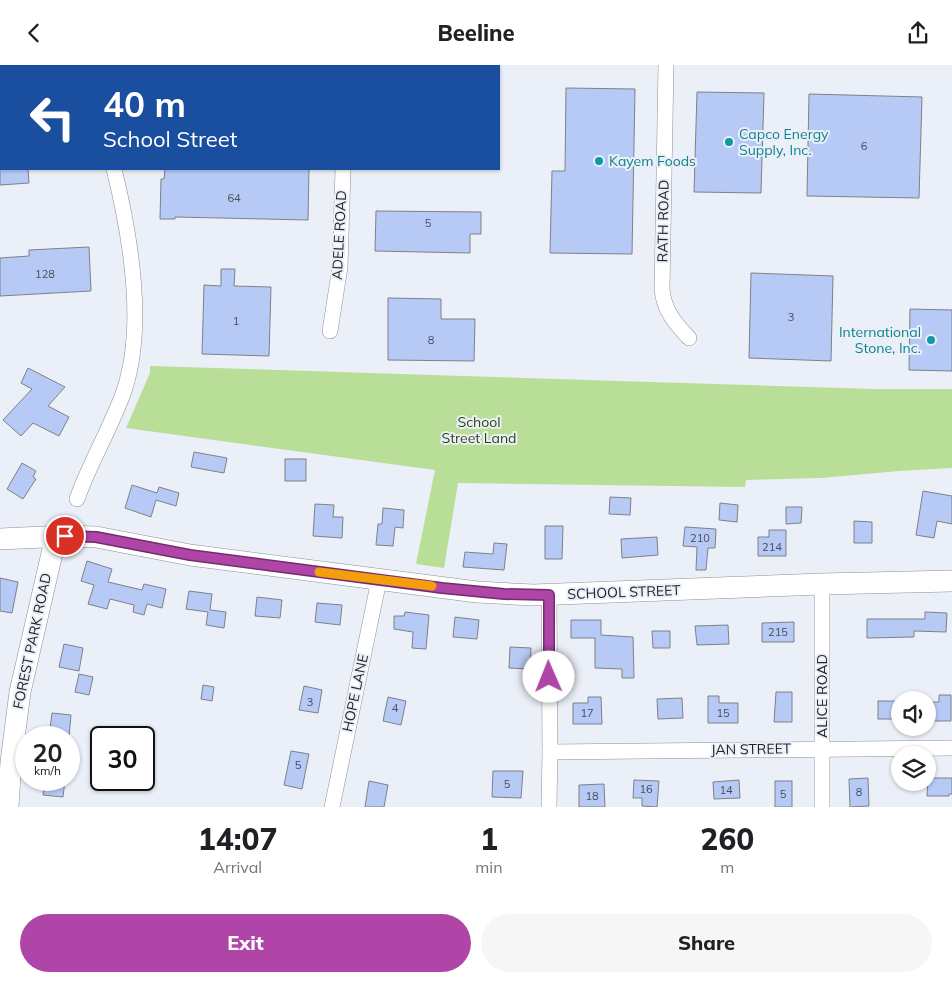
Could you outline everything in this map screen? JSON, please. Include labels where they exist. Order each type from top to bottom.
[{"type":"street","name":"RATH ROAD","points":[[666,65],[662,289],[667,310],[672,319],[689,338]]},
{"type":"street","points":[[78,499],[124,391],[133,338],[133,287],[130,249],[114,170]]},
{"type":"street","name":"ADELE ROAD","points":[[330,331],[340,267],[342,170]]},
{"type":"street","name":"SCHOOL STREET","points":[[0,539],[56,536],[96,537],[190,555],[477,592],[549,595],[822,584],[952,581]]},
{"type":"street","name":"FOREST PARK ROAD","points":[[8,807],[11,762],[20,692],[56,536]]},
{"type":"street","name":"HOPE LANE","points":[[332,807],[379,580]]},
{"type":"street","name":"ALICE ROAD","points":[[822,584],[822,807]]},
{"type":"street","points":[[549,595],[549,807]]},
{"type":"street","name":"JAN STREET","points":[[550,752],[952,748]]},
{"type":"green space","name":"School Street Land","points":[[150,366],[873,389],[952,389],[952,468],[821,478],[746,480],[745,487],[458,483],[444,568],[416,564],[435,470],[126,428],[150,373]]},
{"type":"building","name":"Kayem Foods","points":[[566,88],[635,89],[632,254],[550,253],[552,171],[565,171]]},
{"type":"building","name":"Capco Energy Supply, Inc.","points":[[697,92],[764,93],[761,193],[694,192]]},
{"type":"building","points":[[809,94],[922,97],[919,198],[807,196]]},
{"type":"building","points":[[0,170],[28,170],[29,183],[0,185]]},
{"type":"building","points":[[165,170],[309,170],[308,220],[175,217],[175,219],[160,219],[161,179],[164,179]]},
{"type":"building","points":[[376,211],[481,212],[481,234],[470,234],[470,253],[375,251]]},
{"type":"building","points":[[89,247],[91,291],[0,296],[0,258],[29,256],[29,250]]},
{"type":"building","points":[[221,269],[235,269],[234,286],[271,287],[269,356],[202,354],[204,285],[221,286]]},
{"type":"building","points":[[751,273],[833,276],[831,361],[749,358]]},
{"type":"building","points":[[388,298],[441,299],[441,319],[475,319],[474,361],[388,360]]},
{"type":"building","name":"International Stone, Inc.","points":[[910,309],[952,310],[952,371],[909,370]]},
{"type":"building","points":[[28,368],[65,387],[48,406],[69,417],[59,436],[33,423],[21,436],[3,420],[32,389],[21,383]]},
{"type":"building","points":[[194,452],[227,458],[224,473],[191,467]]},
{"type":"building","points":[[285,459],[306,459],[306,481],[285,481]]},
{"type":"building","points":[[22,463],[36,471],[33,477],[36,479],[23,499],[7,489]]},
{"type":"building","points":[[132,485],[157,493],[159,487],[179,493],[176,506],[156,500],[151,517],[125,508]]},
{"type":"building","points":[[923,491],[952,496],[952,524],[937,521],[934,538],[916,535]]},
{"type":"building","points":[[610,497],[631,498],[630,515],[609,514]]},
{"type":"building","points":[[720,503],[738,505],[737,522],[719,520]]},
{"type":"building","points":[[315,504],[334,505],[333,517],[343,517],[342,538],[313,536]]},
{"type":"building","points":[[786,507],[802,507],[801,523],[786,524]]},
{"type":"building","points":[[383,508],[404,510],[403,528],[395,527],[393,546],[376,545],[378,524],[382,524]]},
{"type":"building","points":[[854,521],[872,522],[872,543],[854,543]]},
{"type":"building","points":[[545,526],[563,526],[562,559],[545,559]]},
{"type":"building","points":[[685,527],[716,529],[715,548],[708,548],[706,570],[696,570],[697,547],[683,546]]},
{"type":"building","points":[[769,530],[786,530],[786,556],[758,556],[758,537],[769,537]]},
{"type":"building","points":[[657,537],[658,555],[622,558],[621,539]]},
{"type":"building","points":[[494,543],[507,544],[504,570],[463,567],[465,552],[493,554]]},
{"type":"building","points":[[87,561],[112,569],[108,582],[142,590],[144,584],[166,589],[162,608],[147,604],[144,615],[133,612],[134,605],[110,599],[107,609],[88,604],[94,585],[81,581]]},
{"type":"building","points":[[0,578],[18,582],[12,613],[0,611]]},
{"type":"building","points":[[189,591],[212,594],[210,610],[226,612],[224,628],[206,625],[208,612],[186,609]]},
{"type":"building","points":[[257,597],[282,600],[280,618],[255,616]]},
{"type":"building","points":[[317,603],[342,605],[340,625],[315,622]]},
{"type":"building","points":[[405,612],[429,615],[426,649],[412,648],[413,632],[394,629],[394,616],[404,616]]},
{"type":"building","points":[[925,612],[947,613],[946,632],[914,631],[914,637],[867,638],[867,619],[925,619]]},
{"type":"building","points":[[455,617],[479,620],[477,639],[453,637]]},
{"type":"building","points":[[571,620],[601,620],[601,635],[633,637],[634,678],[622,678],[622,669],[595,668],[595,638],[571,638]]},
{"type":"building","points":[[794,622],[794,642],[762,642],[762,623]]},
{"type":"building","points":[[728,625],[729,644],[697,645],[695,626]]},
{"type":"building","points":[[652,631],[670,631],[670,648],[653,648]]},
{"type":"building","points":[[64,644],[83,648],[79,671],[59,667]]},
{"type":"building","points":[[510,647],[531,648],[530,669],[509,668]]},
{"type":"building","points":[[79,674],[93,677],[89,695],[75,692]]},
{"type":"building","points":[[203,685],[214,687],[212,701],[201,699]]},
{"type":"building","points":[[304,686],[322,690],[318,713],[299,710]]},
{"type":"building","points":[[776,692],[792,692],[792,722],[774,722]]},
{"type":"building","points":[[939,695],[951,695],[951,721],[936,721],[936,702],[939,702]]},
{"type":"building","points":[[708,696],[719,696],[719,703],[738,703],[738,723],[708,723]]},
{"type":"building","points":[[388,697],[406,701],[401,725],[383,721]]},
{"type":"building","points":[[588,697],[601,697],[602,724],[573,724],[573,703],[588,703]]},
{"type":"building","points":[[682,698],[683,718],[658,719],[657,699]]},
{"type":"building","points":[[878,701],[891,701],[891,719],[878,719]]},
{"type":"building","points":[[52,713],[71,715],[70,726],[50,726]]},
{"type":"building","points":[[291,751],[309,754],[302,789],[284,785]]},
{"type":"building","points":[[493,771],[523,771],[521,798],[492,797]]},
{"type":"building","points":[[868,778],[869,806],[850,807],[849,779]]},
{"type":"building","points":[[936,778],[952,778],[952,794],[949,794],[949,796],[927,796],[927,791],[936,791]]},
{"type":"building","points":[[634,780],[659,781],[657,807],[642,806],[642,798],[633,798]]},
{"type":"building","points":[[739,780],[740,798],[714,799],[713,782]]},
{"type":"building","points":[[369,781],[388,785],[384,807],[365,807]]},
{"type":"building","points":[[775,781],[792,781],[792,807],[775,807]]},
{"type":"building","points":[[604,784],[605,807],[579,807],[579,785]]},
{"type":"building","points":[[44,791],[64,791],[63,797],[43,795]]},
{"type":"slow traffic","points":[[319,572],[432,586]]},
{"type":"place","name":"Capco Energy Supply, Inc.","points":[[729,142]]},
{"type":"place","name":"Kayem Foods","points":[[599,161]]},
{"type":"place","name":"International Stone, Inc.","points":[[931,340]]},
{"type":"route","points":[[65,536],[96,537],[190,555],[442,588],[504,594],[549,595],[549,677]]}]
